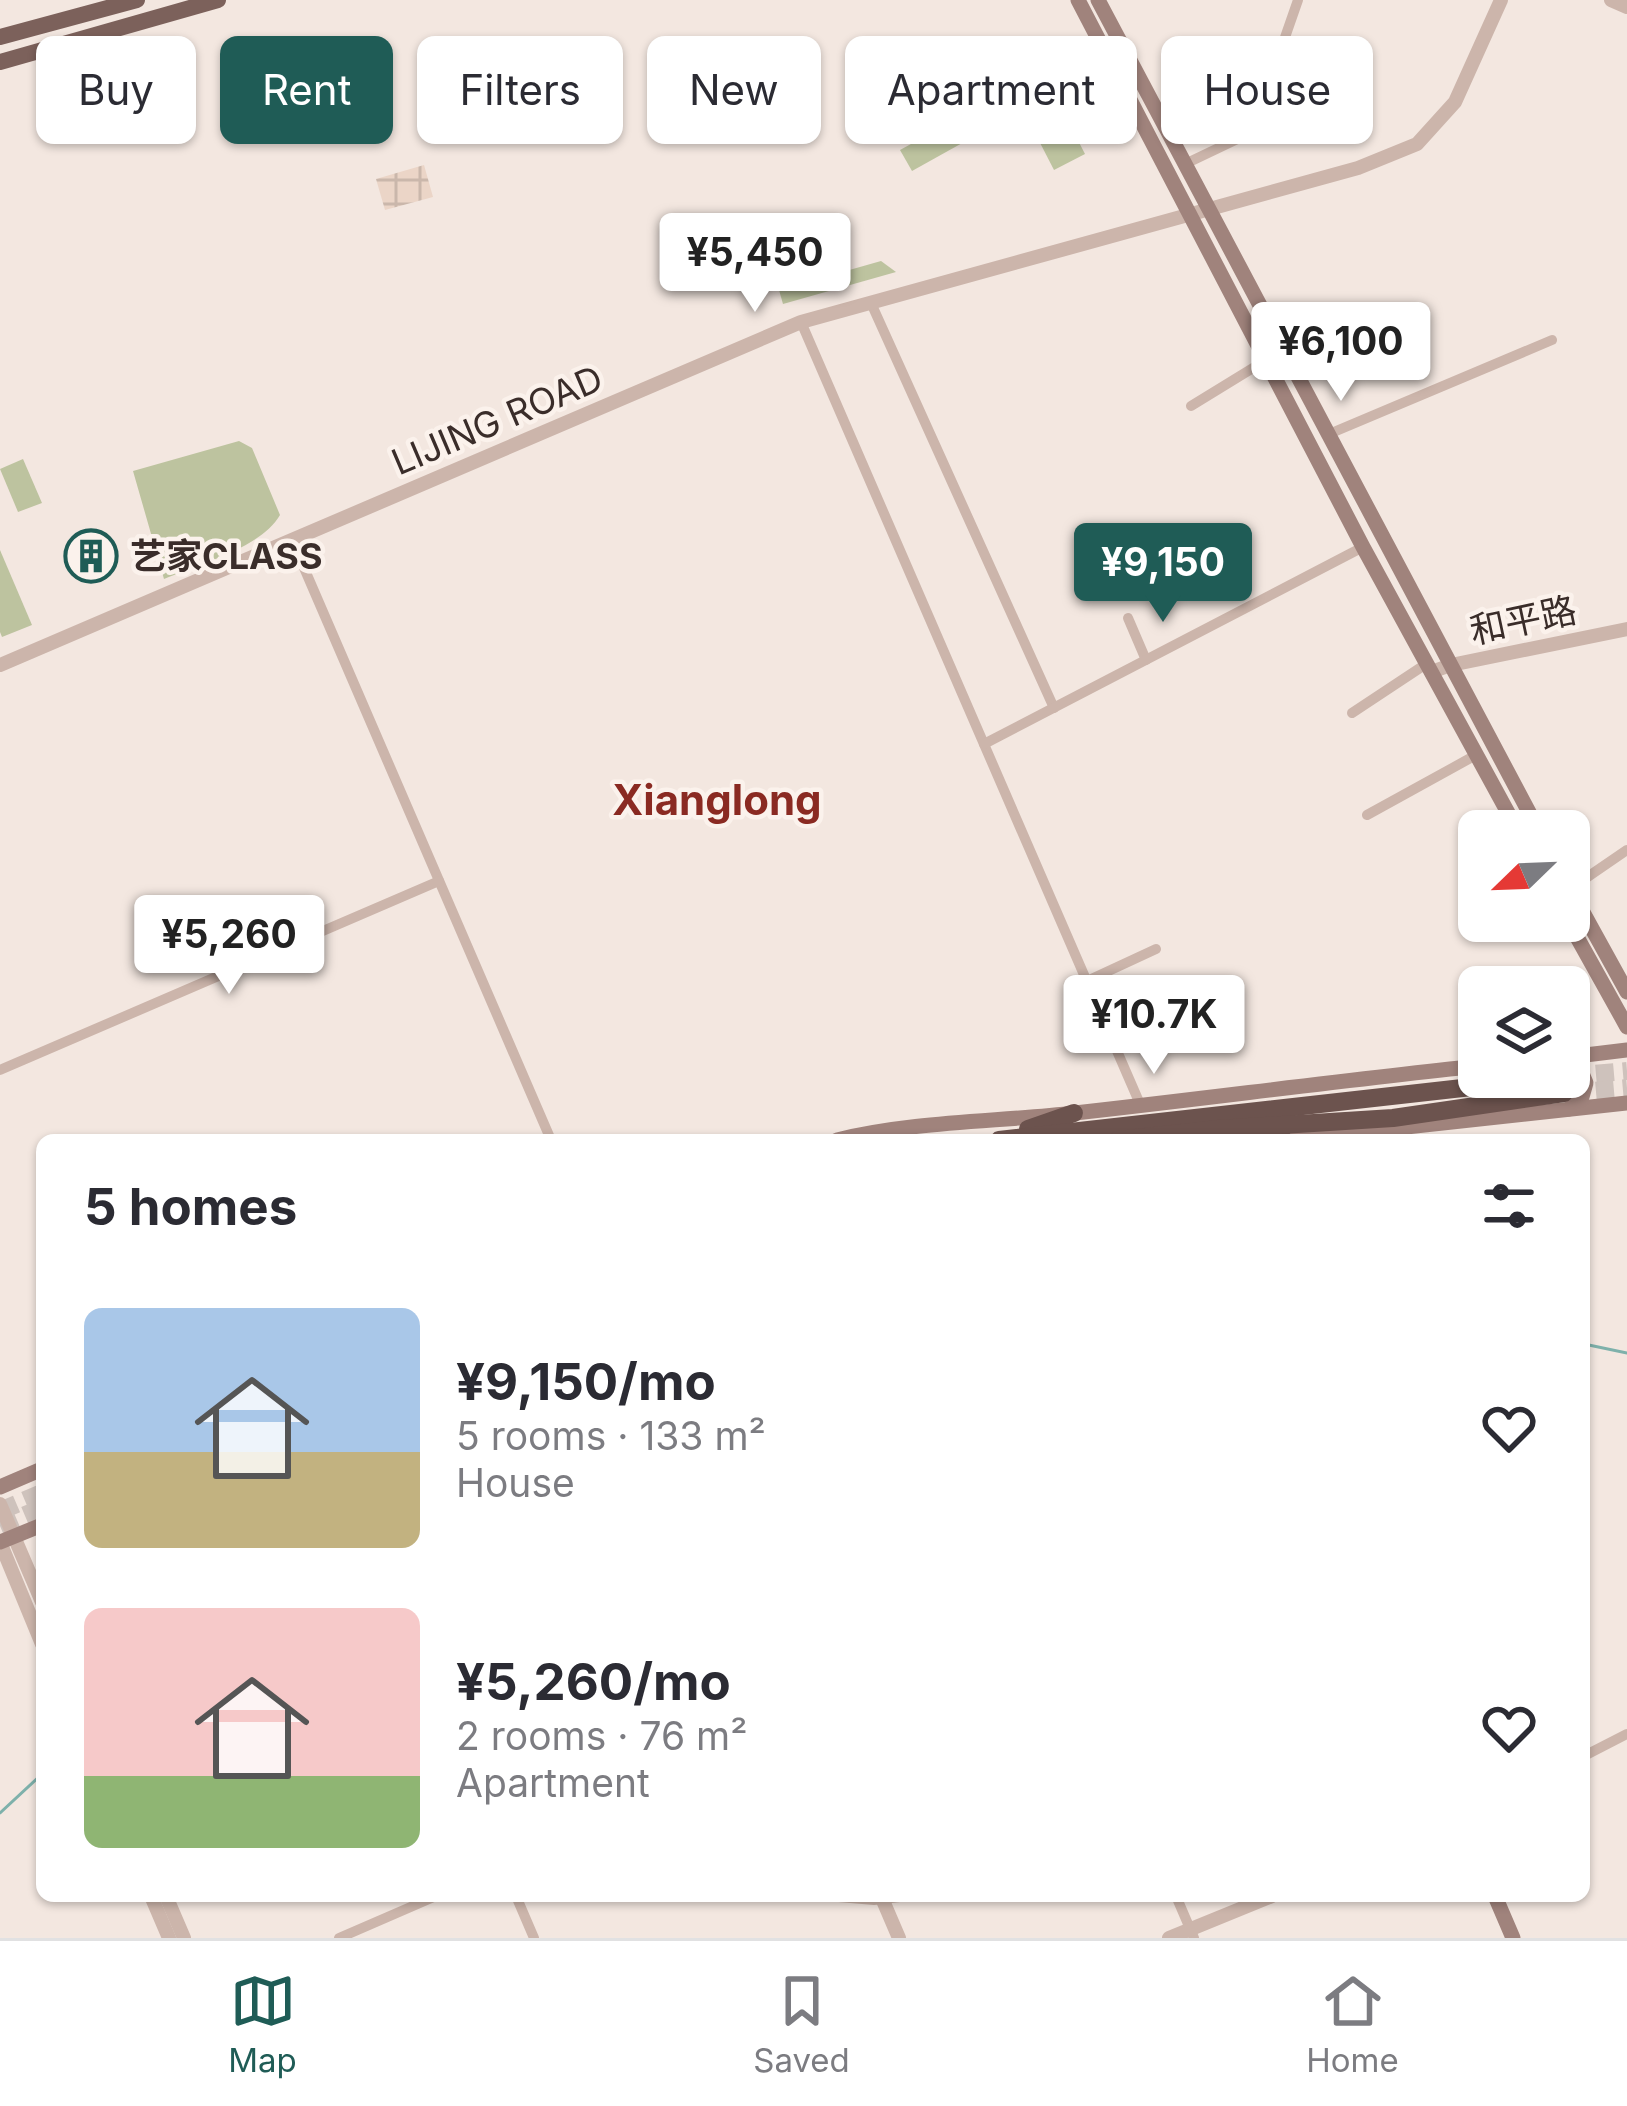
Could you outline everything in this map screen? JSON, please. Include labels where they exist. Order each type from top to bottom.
[{"type":"highway","points":[[1071,1134],[1505,1098]]},
{"type":"highway","points":[[1173,1134],[1393,1118],[1531,1098]]},
{"type":"highway","points":[[1016,1134],[1074,1113]]},
{"type":"highway","points":[[1218,1129],[1249,1134]]},
{"type":"main road","points":[[0,37],[137,0]]},
{"type":"main road","points":[[0,62],[218,0]]},
{"type":"main road","points":[[1078,0],[1363,547],[1506,810]]},
{"type":"main road","points":[[1098,0],[1528,810]]},
{"type":"main road","points":[[1590,926],[1627,992]]},
{"type":"main road","points":[[1580,942],[1627,1027]]},
{"type":"main road","points":[[1590,1056],[1627,1050]]},
{"type":"main road","points":[[868,1134],[1458,1068]]},
{"type":"main road","points":[[1590,1097],[1627,1103]]},
{"type":"main road","points":[[1322,1134],[1535,1098]]},
{"type":"main road","points":[[0,1487],[36,1472]]},
{"type":"main road","points":[[4,1541],[36,1528]]},
{"type":"main road","points":[[1487,1902],[1502,1938]]},
{"type":"main road","points":[[1498,1902],[1513,1938]]},
{"type":"street","points":[[1185,164],[1252,132],[1298,0]]},
{"type":"street","name":"LIJING ROAD","points":[[0,664],[801,322],[1358,168],[1417,144],[1455,102],[1502,0]]},
{"type":"street","points":[[1611,0],[1627,8]]},
{"type":"street","points":[[871,303],[1054,708]]},
{"type":"street","points":[[801,322],[1140,1104]]},
{"type":"street","points":[[1328,434],[1552,340]]},
{"type":"street","points":[[1191,406],[1266,360]]},
{"type":"street","points":[[292,540],[548,1134]]},
{"type":"street","points":[[984,744],[1363,547]]},
{"type":"street","points":[[1128,618],[1146,660]]},
{"type":"street","name":"和平路","points":[[1429,668],[1627,629]]},
{"type":"street","points":[[1352,713],[1429,668]]},
{"type":"street","points":[[1366,815],[1476,755]]},
{"type":"street","points":[[1590,874],[1627,850]]},
{"type":"street","points":[[0,1070],[439,881]]},
{"type":"street","points":[[1087,981],[1156,949]]},
{"type":"street","points":[[0,1504],[4,1541],[36,1628]]},
{"type":"street","points":[[4,1541],[36,1592]]},
{"type":"street","points":[[1590,1753],[1627,1734]]},
{"type":"street","points":[[154,1902],[169,1938]]},
{"type":"street","points":[[169,1902],[184,1938]]},
{"type":"street","points":[[339,1938],[422,1902]]},
{"type":"street","points":[[519,1902],[534,1938]]},
{"type":"street","points":[[879,1902],[894,1938]]},
{"type":"street","points":[[1179,1902],[1192,1934]]},
{"type":"street","points":[[1169,1938],[1192,1934],[1259,1902]]},
{"type":"green space","points":[[911,144],[960,144],[912,171],[900,150]]},
{"type":"green space","points":[[1041,144],[1080,144],[1085,154],[1054,170]]},
{"type":"green space","points":[[881,261],[896,272],[783,304],[779,290]]},
{"type":"green space","points":[[239,441],[252,448],[280,515],[244,546],[164,579],[133,471]]},
{"type":"green space","points":[[23,459],[42,503],[18,512],[0,469]]},
{"type":"green space","points":[[0,550],[32,625],[2,637],[0,632]]},
{"type":"shaded area","points":[[424,165],[433,197],[385,210],[376,179]]},
{"type":"waterway","points":[[1590,1345],[1627,1353]]},
{"type":"waterway","points":[[0,1813],[36,1780]]},
{"type":"tunnel","points":[[1590,1074],[1627,1071]]},
{"type":"tunnel","points":[[1590,1091],[1627,1088]]},
{"type":"tunnel","points":[[0,1511],[36,1496]]},
{"type":"tunnel","points":[[0,1526],[36,1511]]},
{"type":"place","name":"艺家CLASS","points":[[91,556]]},
{"type":"district","name":"Xianglong","points":[[717,799]]}]
